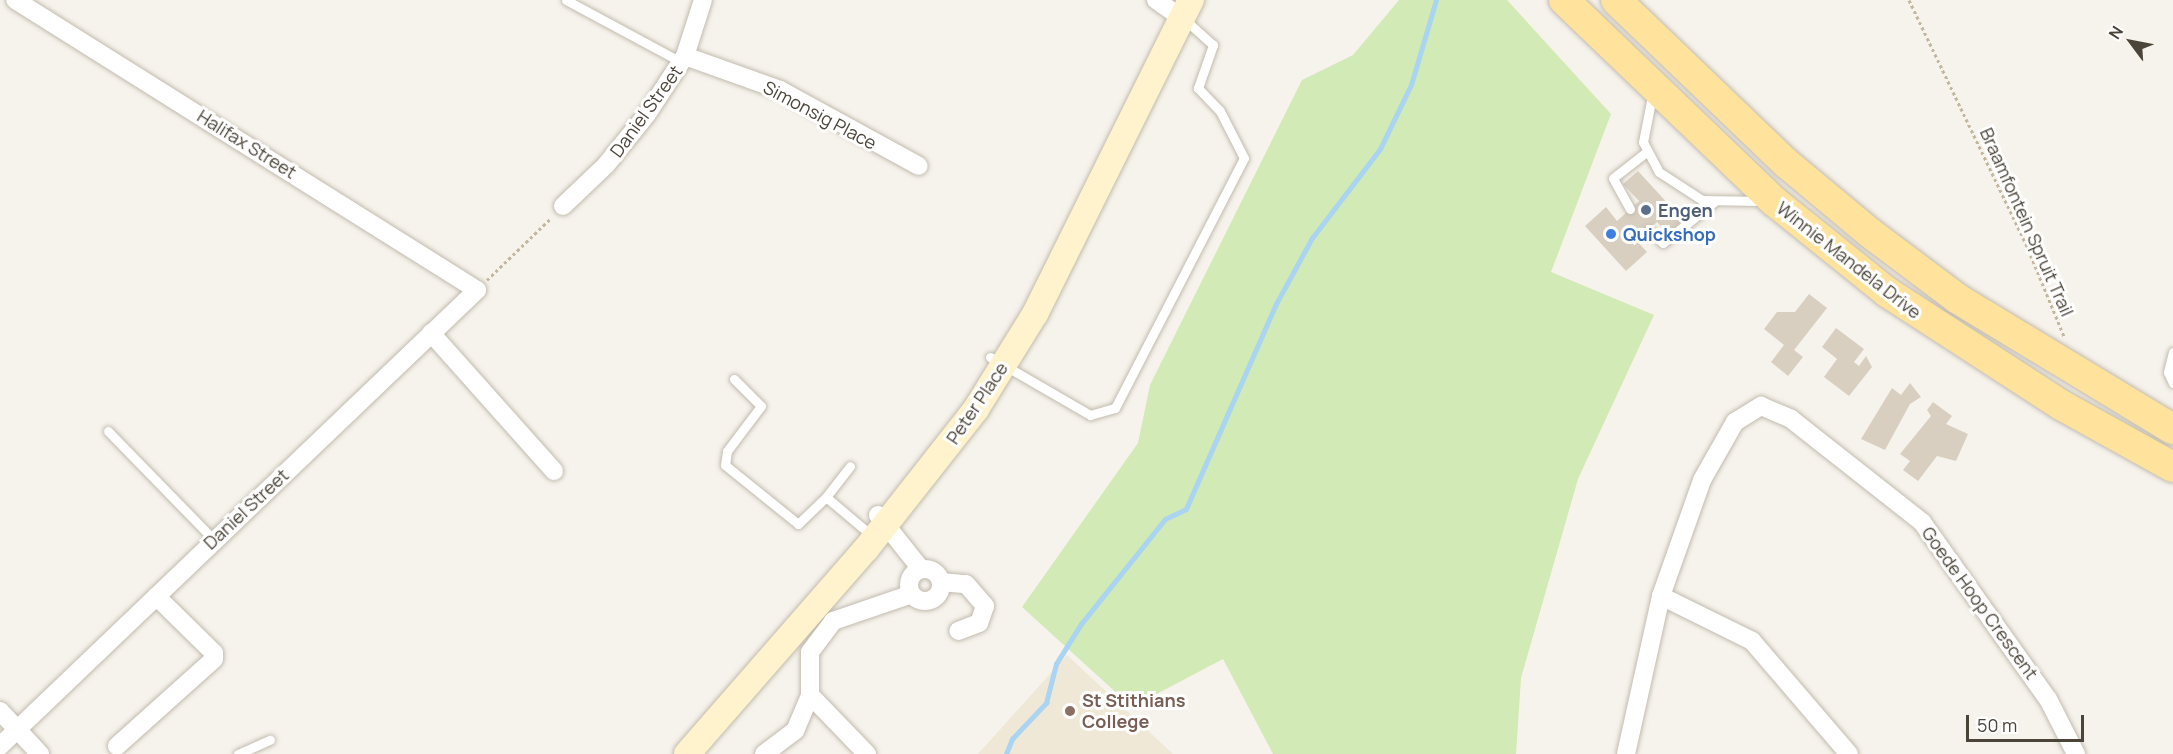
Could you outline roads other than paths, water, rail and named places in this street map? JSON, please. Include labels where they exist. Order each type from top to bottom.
[{"type":"main road","name":"Winnie Mandela Drive","points":[[1564,0],[1775,201],[1932,326],[2173,467]]},
{"type":"main road","name":"Winnie Mandela Drive","points":[[1616,0],[1786,163],[1870,233],[1958,299],[2173,429]]},
{"type":"main road","name":"Peter Place","points":[[687,754],[917,473],[997,361],[1035,314],[1173,6]]},
{"type":"main road","name":"Peter Place","points":[[676,754],[877,522]]},
{"type":"street","name":"Halifax Street","points":[[15,0],[477,290]]},
{"type":"street","name":"Daniel Street","points":[[563,206],[626,143],[683,59],[703,0]]},
{"type":"street","name":"Simonsig Place","points":[[683,59],[780,90],[919,166]]},
{"type":"street","name":"Daniel Street","points":[[0,746],[213,539],[477,290]]},
{"type":"street","points":[[431,333],[554,471]]},
{"type":"street","name":"Goede Hoop Crescent","points":[[1626,754],[1660,596],[1721,441],[1751,408],[1771,408],[1922,522],[2048,699],[2076,754]]},
{"type":"street","points":[[877,522],[921,569],[934,571],[941,582]]},
{"type":"street","points":[[912,594],[910,579],[921,569]]},
{"type":"street","points":[[867,754],[829,720],[810,695],[806,674],[820,634],[853,612],[912,594],[931,600],[941,582]]},
{"type":"street","points":[[941,582],[966,584],[985,606],[979,623],[958,631]]},
{"type":"street","points":[[117,746],[214,659],[214,652],[156,596]]},
{"type":"street","points":[[1660,596],[1752,640],[1850,754]]},
{"type":"street","points":[[795,731],[810,695]]},
{"type":"street","points":[[0,711],[40,754]]},
{"type":"street","points":[[764,754],[795,731],[829,720]]},
{"type":"lane","points":[[566,0],[683,59]]},
{"type":"lane","points":[[997,361],[1090,415],[1115,408],[1234,181],[1243,150],[1198,88],[1213,45],[1173,6]]},
{"type":"lane","points":[[1630,210],[1613,178],[1645,153],[1654,86]]},
{"type":"lane","points":[[1645,153],[1680,189],[1715,201],[1775,201]]},
{"type":"lane","points":[[1649,230],[1663,243],[1715,201]]},
{"type":"lane","points":[[2173,352],[2168,372],[2173,383]]},
{"type":"lane","points":[[734,379],[762,406],[727,451],[725,465],[798,524],[826,497],[850,466]]},
{"type":"lane","points":[[108,431],[213,539]]},
{"type":"lane","points":[[826,497],[877,522]]},
{"type":"lane","points":[[238,754],[270,740]]},
{"type":"waterway","points":[[1006,754],[1012,739],[1046,703],[1056,664],[1081,624],[1165,519],[1186,509],[1276,304],[1312,238],[1380,149],[1411,85],[1436,0]]},
{"type":"place","name":"Engen","points":[[1646,210]]},
{"type":"place","name":"Quickshop","points":[[1611,234]]},
{"type":"place","name":"St Stithians College","points":[[1070,711]]}]
